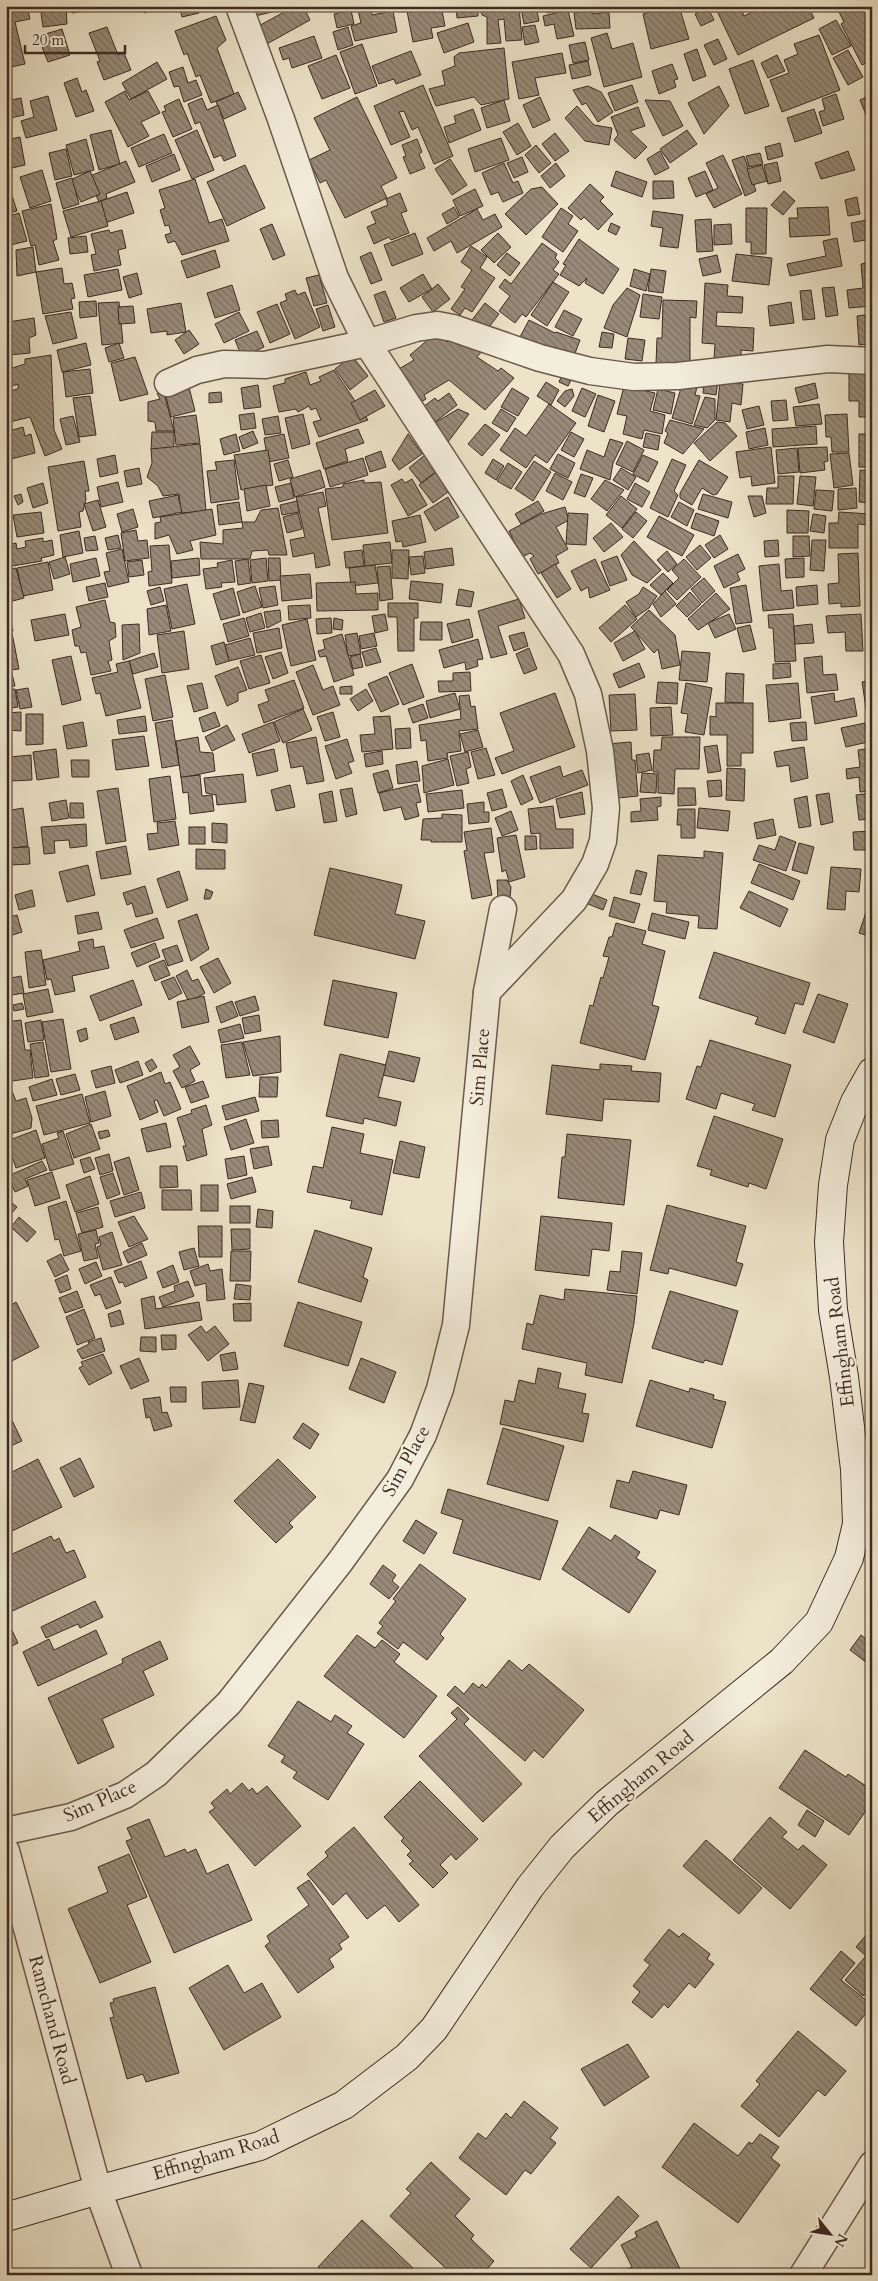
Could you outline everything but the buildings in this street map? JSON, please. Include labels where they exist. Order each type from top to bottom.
[{"type":"street","points":[[239,6],[281,119],[335,278],[368,343],[571,654],[588,694],[600,751],[606,808],[603,840],[595,864],[574,900],[487,992]]},
{"type":"street","points":[[168,382],[197,370],[224,364],[265,365],[368,343],[416,328],[437,325],[453,328],[540,358],[590,371],[634,377],[678,376],[828,359],[872,361]]},
{"type":"street","name":"Sim Place","points":[[6,1831],[71,1817],[125,1794],[156,1774],[229,1703],[340,1562],[400,1479],[422,1435],[440,1389],[456,1325],[487,992],[503,910]]},
{"type":"street","name":"Effingham Road","points":[[6,2217],[260,2146],[344,2105],[407,2057],[434,2029],[530,1886],[562,1847],[606,1803],[782,1661],[819,1622],[849,1558],[857,1524],[855,1469],[844,1377],[833,1310],[830,1242],[834,1185],[840,1140],[855,1102],[872,1072]]},
{"type":"street","name":"Ramchand Road","points":[[6,1851],[98,2190],[129,2275]]},
{"type":"street","points":[[803,2275],[872,2165]]}]
